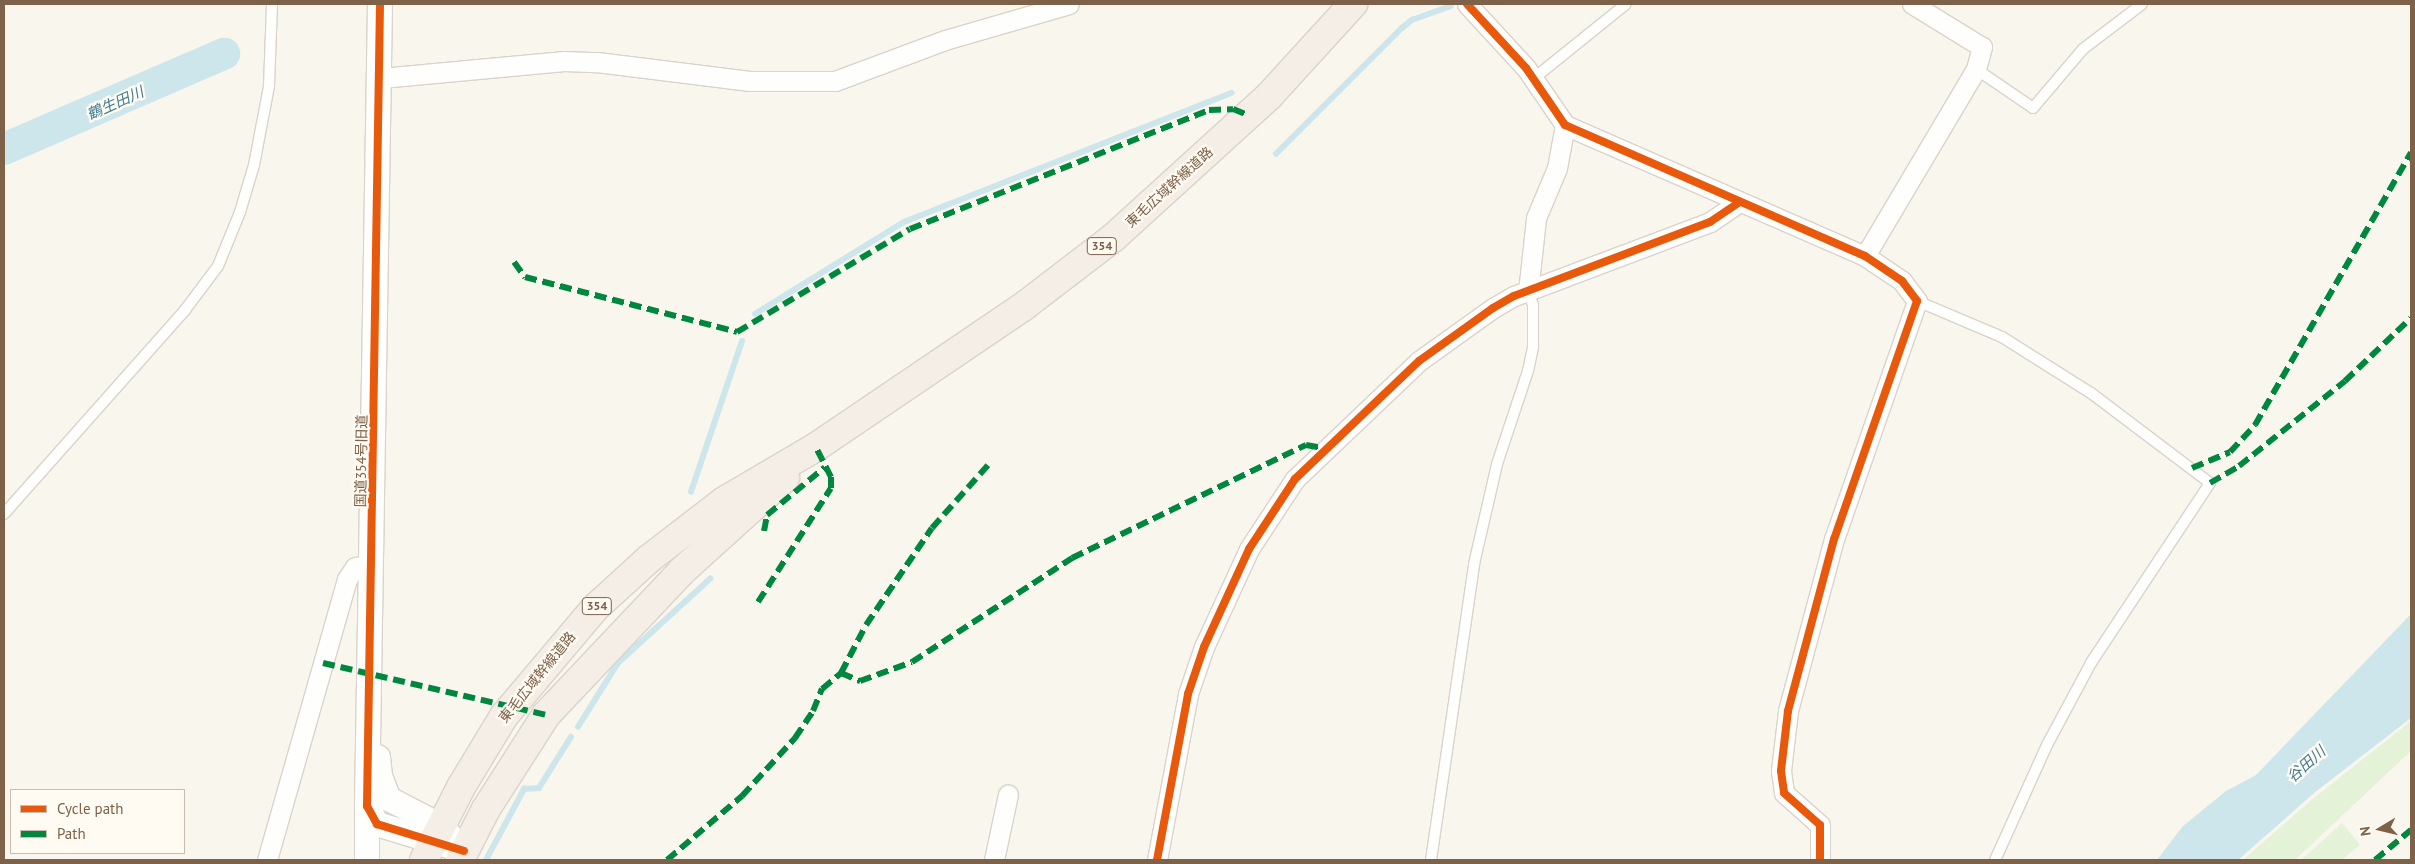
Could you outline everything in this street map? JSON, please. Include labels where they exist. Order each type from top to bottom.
[{"type":"highway","name":"東毛広域幹線道路","points":[[432,843],[504,716],[595,608],[650,558],[724,501],[816,447],[1024,306],[1113,238],[1269,96],[1353,4]]},
{"type":"highway","name":"東毛広域幹線道路","points":[[462,856],[498,788],[546,715],[682,571],[816,447]]},
{"type":"street","name":"国道354号旧道","points":[[380,4],[381,78],[371,674],[382,786],[394,804],[432,843]]},
{"type":"street","points":[[381,78],[564,61],[597,62],[750,81],[835,81],[946,40],[1069,4]]},
{"type":"street","points":[[1467,4],[1532,79],[1566,125],[1738,203],[1866,256],[1902,281],[1917,301],[1834,539],[1788,711],[1781,771],[1784,793],[1820,825],[1820,860]]},
{"type":"street","points":[[1866,256],[1976,69],[1982,47],[1912,4]]},
{"type":"street","points":[[1528,292],[1536,218],[1556,168],[1566,125]]},
{"type":"street","points":[[1157,860],[1188,694],[1204,647],[1249,549],[1282,495],[1323,448],[1420,360],[1493,308],[1528,292],[1710,222],[1738,203]]},
{"type":"street","points":[[267,860],[348,579],[355,567],[372,565]]},
{"type":"street","name":"国道354号旧道","points":[[371,674],[367,708],[367,806],[377,824],[432,843],[462,856]]},
{"type":"street","points":[[994,860],[1008,794]]},
{"type":"street","points":[[367,806],[367,860]]},
{"type":"lane","points":[[4,514],[185,310],[218,266],[240,212],[254,166],[269,86],[272,4]]},
{"type":"lane","points":[[1532,79],[1626,4]]},
{"type":"lane","points":[[1976,69],[2033,108],[2083,49],[2142,4]]},
{"type":"lane","points":[[1431,860],[1474,564],[1497,464],[1530,363],[1535,326],[1528,292]]},
{"type":"lane","points":[[1917,301],[2002,337],[2091,393],[2210,483],[2091,664],[2047,745],[1995,860]]},
{"type":"green space","points":[[2411,721],[2411,751],[2295,860],[2243,860],[2309,802]]},
{"type":"green space","points":[[2342,823],[2360,845],[2342,860],[2301,860]]},
{"type":"water","name":"谷田川","points":[[2411,614],[2411,718],[2314,793],[2238,860],[2157,860],[2182,827],[2226,791],[2256,775]]},
{"type":"waterway","points":[[1276,154],[1402,28],[1412,20],[1451,6]]},
{"type":"waterway","name":"鶴生田川","points":[[4,149],[224,54]]},
{"type":"waterway","points":[[755,314],[904,222],[1232,93]]},
{"type":"waterway","points":[[691,492],[742,341]]},
{"type":"waterway","points":[[578,727],[618,663],[710,579]]},
{"type":"waterway","points":[[486,860],[524,789],[539,788],[571,737]]},
{"type":"marked path","points":[[514,262],[525,277],[737,332],[910,229],[1209,110],[1233,109],[1248,115]]},
{"type":"marked path","points":[[2192,468],[2230,452],[2255,425],[2411,153]]},
{"type":"marked path","points":[[2210,483],[2239,466],[2345,381],[2411,318]]},
{"type":"marked path","points":[[841,673],[860,681],[912,662],[1072,558],[1306,445],[1323,448]]},
{"type":"marked path","points":[[758,602],[831,488],[831,477],[816,447]]},
{"type":"marked path","points":[[667,860],[742,796],[795,738],[813,711],[822,689],[841,673],[866,625],[932,528],[989,464]]},
{"type":"marked path","points":[[764,531],[767,515],[825,467]]},
{"type":"marked path","points":[[323,663],[546,715]]},
{"type":"marked path","points":[[2375,860],[2411,830]]},
{"type":"cycle path","points":[[380,4],[367,806],[377,824],[464,851]]},
{"type":"cycle path","points":[[1467,4],[1526,68],[1565,125],[1865,256],[1902,281],[1917,301],[1834,539],[1788,711],[1781,771],[1784,793],[1820,825],[1820,860]]},
{"type":"cycle path","points":[[1157,860],[1188,694],[1204,647],[1249,549],[1295,479],[1419,361],[1493,308],[1514,296],[1710,222],[1738,203]]}]
